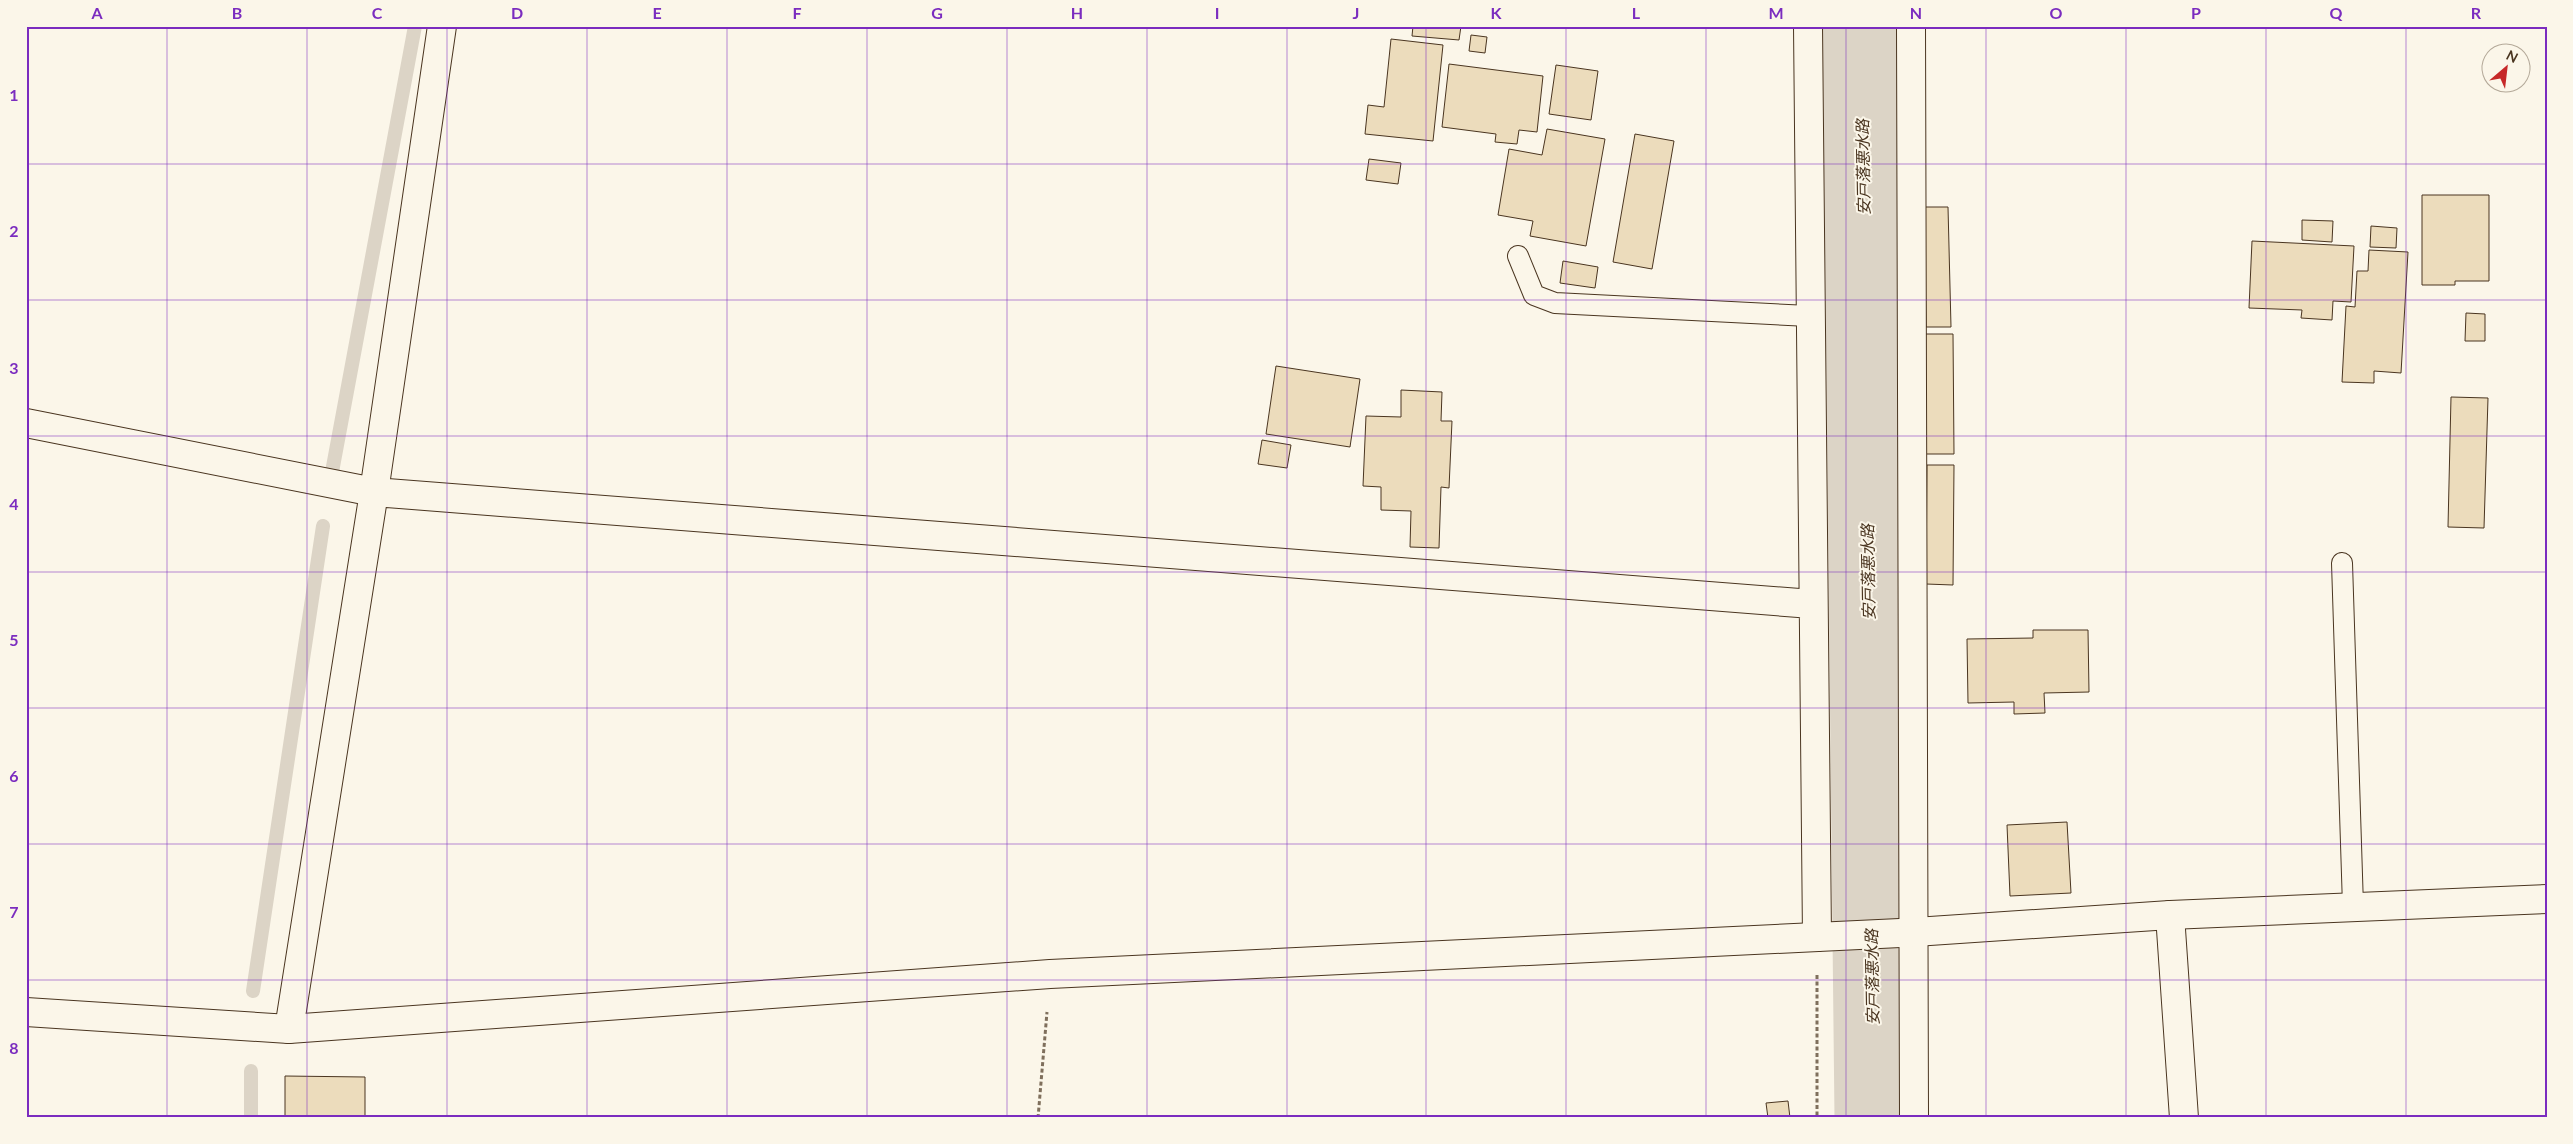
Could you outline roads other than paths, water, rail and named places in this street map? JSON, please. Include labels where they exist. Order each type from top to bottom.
[{"type":"street","points":[[289,1029],[374,492],[442,26]]},
{"type":"street","points":[[1808,26],[1812,604],[1822,936]]},
{"type":"street","points":[[1911,26],[1907,933],[1914,1118]]},
{"type":"street","points":[[26,423],[374,492],[1812,604]]},
{"type":"street","points":[[26,1012],[289,1029],[1050,974],[1907,933],[2170,915],[2547,899]]},
{"type":"street","points":[[2170,915],[2184,1118]]},
{"type":"lane","points":[[1518,256],[1534,295],[1555,303],[1809,316]]},
{"type":"lane","points":[[2342,562],[2353,906]]},
{"type":"waterway","points":[[332,472],[415,26]]},
{"type":"waterway","name":"安戸落悪水路","points":[[1862,26],[1874,1118]]},
{"type":"waterway","points":[[253,991],[323,526]]},
{"type":"waterway","points":[[251,1071],[251,1118]]}]
